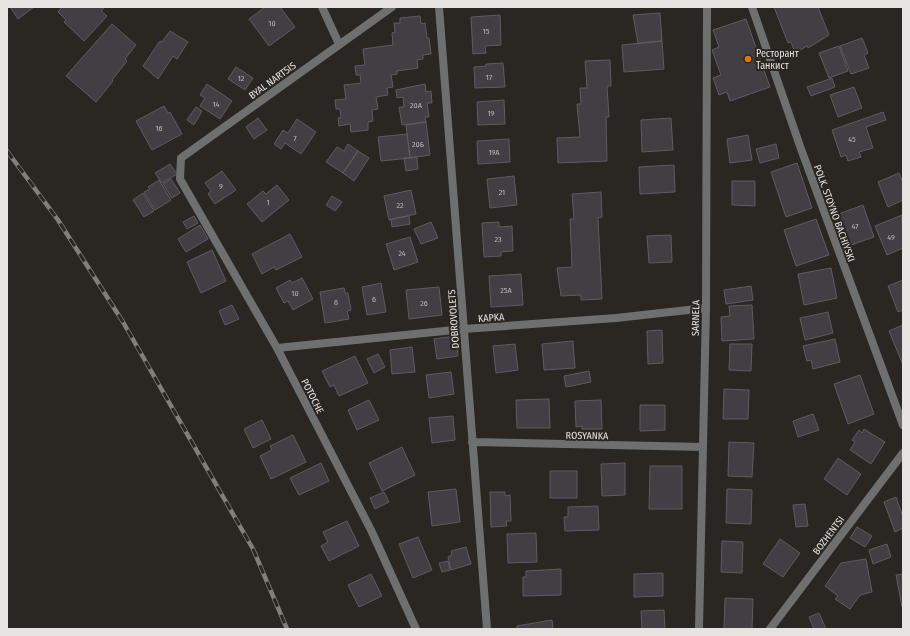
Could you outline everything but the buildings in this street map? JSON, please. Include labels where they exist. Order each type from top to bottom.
[{"type":"street","points":[[322,7],[339,44]]},
{"type":"street","name":"BYAL NARTSIS","points":[[180,179],[181,158],[392,7]]},
{"type":"street","name":"DOBROVOLETS","points":[[439,7],[487,629]]},
{"type":"street","name":"SARNELA","points":[[699,629],[706,308],[707,7]]},
{"type":"street","name":"POLK. STOYNO BACHIYSKI","points":[[752,7],[801,149],[903,424]]},
{"type":"street","name":"POTOCHE","points":[[180,179],[278,348],[371,530],[416,629]]},
{"type":"street","name":"KAPKA","points":[[278,348],[464,329],[616,318],[706,308]]},
{"type":"street","name":"ROSYANKA","points":[[472,442],[703,447]]},
{"type":"street","name":"BOZHENTSI","points":[[770,629],[903,454]]},
{"type":"railway","points":[[7,151],[58,220],[123,322],[253,549],[287,629]]},
{"type":"place","name":"Ресторант Танкист","points":[[748,59]]}]
